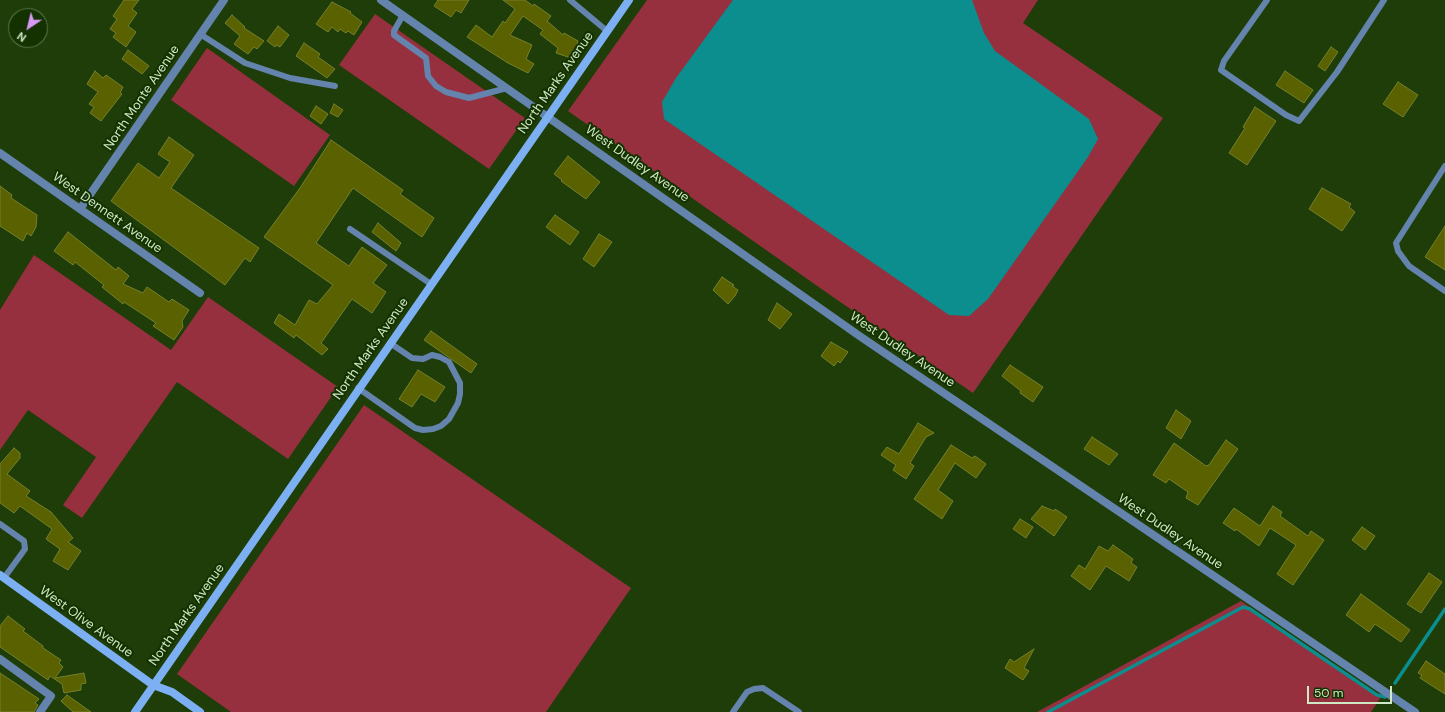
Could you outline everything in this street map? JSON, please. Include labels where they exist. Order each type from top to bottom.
[{"type":"main road","name":"North Marks Avenue","points":[[135,712],[358,388],[629,0]]},
{"type":"main road","name":"West Olive Avenue","points":[[2,577],[153,685],[172,692],[200,712]]},
{"type":"street","name":"North Monte Avenue","points":[[80,209],[224,0]]},
{"type":"street","name":"West Dudley Avenue","points":[[381,0],[861,337],[1415,712]]},
{"type":"street","name":"West Dennett Avenue","points":[[0,153],[200,293]]},
{"type":"street","points":[[0,659],[52,696],[40,712]]},
{"type":"lane","points":[[570,0],[607,31]]},
{"type":"lane","points":[[1267,0],[1224,61],[1221,70],[1286,115],[1299,121],[1337,72],[1384,0]]},
{"type":"lane","points":[[403,15],[394,31],[394,35],[426,58],[428,76],[436,86],[446,92],[469,98],[507,88]]},
{"type":"lane","points":[[200,34],[245,63],[290,78],[335,86]]},
{"type":"lane","points":[[1445,166],[1396,243],[1398,251],[1409,266],[1445,291]]},
{"type":"lane","points":[[350,229],[431,284]]},
{"type":"lane","points":[[358,388],[415,428],[423,430],[433,429],[441,426],[449,419],[458,402],[460,394],[460,383],[449,362],[432,355],[423,359],[412,358],[390,343]]},
{"type":"lane","points":[[0,524],[24,541],[25,549],[2,577]]},
{"type":"lane","points":[[734,712],[747,692],[754,689],[763,688],[800,712]]},
{"type":"shaded area","points":[[647,0],[1038,0],[1023,23],[1163,118],[973,393],[833,297],[568,111]]},
{"type":"shaded area","points":[[375,14],[525,118],[489,169],[339,65]]},
{"type":"shaded area","points":[[207,48],[330,135],[294,186],[171,100]]},
{"type":"shaded area","points":[[34,255],[171,350],[208,297],[338,387],[288,459],[177,382],[82,518],[63,505],[96,457],[28,410],[0,450],[0,310]]},
{"type":"shaded area","points":[[364,405],[631,588],[546,712],[231,712],[177,674]]},
{"type":"shaded area","points":[[1241,601],[1381,697],[1371,712],[1037,712]]},
{"type":"water","points":[[733,0],[972,0],[984,33],[995,51],[1089,119],[1098,139],[1088,157],[988,299],[969,316],[949,315],[664,119],[662,102],[676,78]]},
{"type":"building","points":[[124,0],[139,0],[132,9],[137,13],[128,26],[136,32],[126,47],[113,37],[116,33],[110,29],[117,19],[113,16]]},
{"type":"building","points":[[438,0],[469,0],[461,13],[456,10],[451,17],[434,6]]},
{"type":"building","points":[[503,0],[525,0],[533,6],[534,4],[551,16],[547,21],[563,35],[564,33],[578,41],[577,47],[571,58],[556,53],[558,48],[540,34],[543,30],[523,16],[510,35],[532,45],[526,59],[534,64],[528,73],[508,63],[467,37],[476,25],[492,37],[503,21],[505,23],[515,9]]},
{"type":"building","points":[[332,2],[351,12],[350,13],[362,22],[354,35],[348,31],[346,33],[340,29],[338,32],[332,27],[328,32],[316,24]]},
{"type":"building","points":[[232,15],[245,27],[244,28],[264,41],[257,49],[254,47],[248,54],[234,44],[240,36],[225,23]]},
{"type":"building","points":[[278,26],[289,35],[280,47],[276,45],[275,47],[267,41]]},
{"type":"building","points":[[304,43],[320,54],[318,57],[335,69],[327,78],[296,56]]},
{"type":"building","points":[[1331,47],[1338,52],[1325,71],[1318,66]]},
{"type":"building","points":[[128,50],[149,66],[142,74],[122,59]]},
{"type":"building","points":[[95,71],[103,78],[106,75],[123,87],[120,93],[122,94],[101,121],[90,113],[94,107],[89,104],[98,92],[87,84]]},
{"type":"building","points":[[1285,71],[1313,90],[1304,103],[1276,85]]},
{"type":"building","points":[[1398,82],[1418,95],[1403,117],[1383,104]]},
{"type":"building","points":[[334,104],[343,110],[338,117],[330,113]]},
{"type":"building","points":[[316,106],[328,114],[321,124],[310,116]]},
{"type":"building","points":[[1255,107],[1276,121],[1247,165],[1229,153],[1245,128],[1243,127]]},
{"type":"building","points":[[169,137],[194,155],[171,188],[259,248],[250,262],[245,258],[225,285],[111,201],[138,163],[159,178],[170,162],[158,154]]},
{"type":"building","points":[[331,140],[403,190],[400,194],[434,218],[422,237],[353,188],[316,243],[349,266],[362,247],[387,265],[373,283],[386,292],[372,313],[352,299],[321,343],[328,349],[322,355],[296,335],[294,338],[274,323],[279,314],[295,325],[309,300],[317,304],[333,285],[264,237],[300,188]]},
{"type":"building","points":[[568,156],[600,182],[586,199],[561,181],[562,180],[554,174]]},
{"type":"building","points":[[0,186],[12,195],[11,198],[37,215],[36,227],[31,236],[27,233],[23,241],[0,226]]},
{"type":"building","points":[[1322,188],[1351,204],[1349,207],[1355,212],[1342,231],[1309,209]]},
{"type":"building","points":[[555,215],[579,232],[570,245],[546,227]]},
{"type":"building","points":[[378,223],[401,243],[396,251],[372,232]]},
{"type":"building","points":[[1445,226],[1445,270],[1425,257]]},
{"type":"building","points":[[68,232],[116,270],[118,267],[129,276],[123,284],[143,293],[147,287],[169,302],[172,299],[189,310],[182,321],[183,327],[174,340],[153,326],[156,323],[124,302],[123,304],[102,287],[104,285],[75,262],[73,265],[54,251]]},
{"type":"building","points":[[599,234],[612,242],[594,267],[583,259]]},
{"type":"building","points":[[722,277],[734,285],[732,286],[738,290],[728,304],[713,290]]},
{"type":"building","points":[[777,303],[792,314],[780,329],[768,320]]},
{"type":"building","points":[[431,331],[477,364],[471,373],[424,340]]},
{"type":"building","points":[[831,342],[848,352],[840,363],[838,361],[834,366],[821,356]]},
{"type":"building","points":[[1010,365],[1043,387],[1033,402],[1020,393],[1021,391],[1002,376]]},
{"type":"building","points":[[418,370],[445,387],[435,402],[421,394],[412,407],[399,399]]},
{"type":"building","points":[[1176,410],[1191,421],[1181,439],[1166,428]]},
{"type":"building","points":[[918,423],[934,433],[926,437],[910,463],[914,466],[906,479],[893,470],[896,465],[881,455],[887,447],[899,454]]},
{"type":"building","points":[[1092,437],[1118,454],[1109,465],[1084,449]]},
{"type":"building","points":[[1226,440],[1238,449],[1198,505],[1186,498],[1188,492],[1169,479],[1166,483],[1153,475],[1174,443],[1206,466],[1209,465]]},
{"type":"building","points":[[951,445],[972,458],[975,456],[986,464],[976,478],[955,463],[938,490],[953,501],[942,519],[914,499]]},
{"type":"building","points":[[14,448],[20,453],[20,458],[7,474],[30,491],[26,496],[51,512],[73,538],[68,542],[81,551],[68,570],[53,561],[60,549],[46,539],[52,529],[20,506],[14,513],[0,503],[0,464]]},
{"type":"building","points":[[1042,506],[1054,511],[1055,509],[1067,517],[1054,536],[1031,519]]},
{"type":"building","points":[[1273,506],[1282,512],[1280,516],[1308,536],[1311,531],[1324,540],[1293,585],[1277,574],[1296,545],[1270,528],[1259,546],[1236,529],[1235,531],[1223,523],[1234,508],[1260,526]]},
{"type":"building","points":[[1020,519],[1033,527],[1026,538],[1013,529]]},
{"type":"building","points":[[1362,527],[1375,536],[1365,550],[1352,540]]},
{"type":"building","points":[[1113,545],[1133,559],[1131,563],[1137,567],[1129,581],[1106,566],[1090,590],[1071,576],[1079,565],[1085,569],[1099,546],[1108,551]]},
{"type":"building","points":[[1429,573],[1442,582],[1421,613],[1407,604]]},
{"type":"building","points":[[1361,594],[1410,630],[1401,642],[1375,624],[1369,632],[1346,615]]},
{"type":"building","points":[[8,616],[25,629],[23,631],[43,646],[43,648],[61,660],[59,663],[63,667],[55,678],[84,673],[86,683],[81,684],[81,690],[64,693],[62,684],[50,676],[48,680],[0,647],[0,626]]},
{"type":"building","points":[[1034,649],[1024,668],[1029,671],[1023,680],[1005,668],[1010,659],[1014,662]]},
{"type":"building","points":[[1426,661],[1445,674],[1445,694],[1420,678],[1422,675],[1418,673]]},
{"type":"building","points":[[0,673],[39,699],[35,703],[38,705],[34,712],[0,712]]},
{"type":"building","points":[[67,695],[91,712],[73,712],[61,701]]},
{"type":"waterway","points":[[1048,712],[1243,607],[1250,609],[1377,695],[1385,697]]},
{"type":"waterway","points":[[1395,683],[1445,609]]}]
